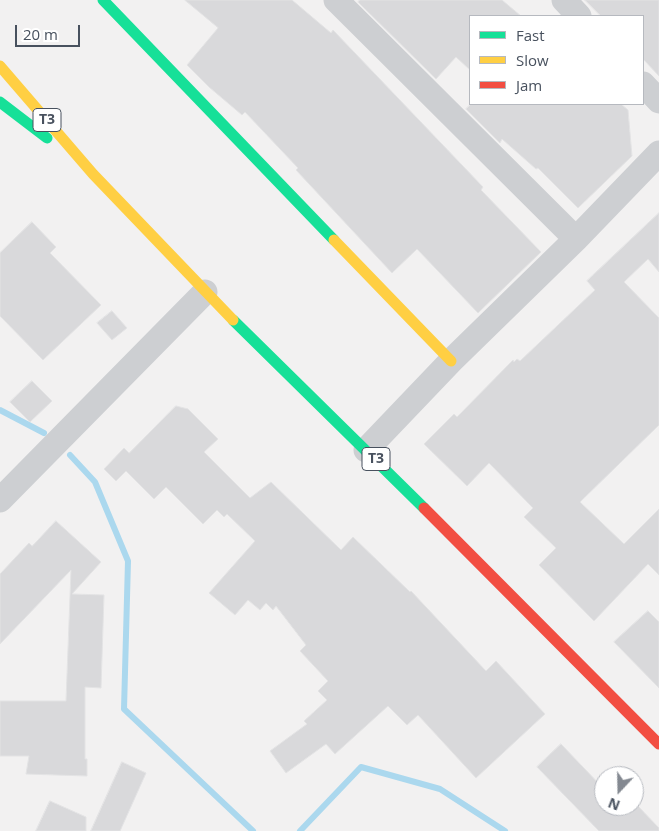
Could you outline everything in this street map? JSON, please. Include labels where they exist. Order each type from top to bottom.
[{"type":"main road","points":[[103,0],[451,361]]},
{"type":"main road","name":"T3","points":[[0,66],[93,174],[205,292],[366,450],[659,744]]},
{"type":"main road","name":"T3","points":[[0,102],[93,174]]},
{"type":"street","points":[[336,0],[576,239]]},
{"type":"street","points":[[564,0],[578,15]]},
{"type":"street","points":[[644,85],[659,101]]},
{"type":"street","points":[[366,450],[451,361],[576,239],[659,154]]},
{"type":"street","points":[[0,500],[205,292]]},
{"type":"building","points":[[185,0],[292,0],[331,33],[333,30],[483,187],[481,190],[541,252],[478,313],[417,249],[392,273],[245,112],[242,115],[187,65],[218,28]]},
{"type":"building","points":[[360,0],[502,0],[520,15],[469,15],[469,69],[456,57],[436,79],[358,2]]},
{"type":"building","points":[[585,0],[659,0],[659,76],[644,60],[644,15],[600,15]]},
{"type":"building","points":[[470,105],[622,105],[628,110],[632,156],[578,208],[538,168],[536,169],[502,139],[500,143],[466,109]]},
{"type":"building","points":[[659,213],[659,272],[648,259],[624,282],[659,318],[659,425],[580,502],[624,544],[659,509],[659,575],[648,564],[594,621],[539,565],[556,548],[524,517],[533,508],[489,463],[467,486],[424,444],[454,414],[457,417],[513,360],[514,362],[517,359],[520,361],[595,290],[587,281]]},
{"type":"building","points":[[32,222],[56,247],[50,253],[101,305],[43,360],[0,316],[0,253]]},
{"type":"building","points":[[112,311],[127,328],[112,340],[97,323]]},
{"type":"building","points":[[32,381],[52,401],[30,422],[10,402]]},
{"type":"building","points":[[176,406],[188,409],[218,439],[204,452],[250,498],[271,482],[341,550],[353,537],[411,591],[486,671],[496,661],[545,714],[476,778],[418,715],[407,725],[388,706],[335,754],[326,744],[286,773],[270,751],[307,724],[304,721],[327,700],[318,691],[328,681],[300,651],[306,645],[276,606],[273,610],[266,603],[260,610],[248,600],[235,615],[209,593],[255,541],[227,514],[224,517],[217,510],[203,524],[166,487],[154,499],[126,471],[116,481],[104,469],[124,448],[129,453]]},
{"type":"building","points":[[56,521],[101,562],[72,594],[104,595],[101,688],[85,687],[85,759],[87,759],[87,776],[26,774],[29,756],[0,756],[0,701],[66,701],[71,570],[0,644],[0,574],[29,543],[32,546]]},
{"type":"building","points":[[648,611],[659,622],[659,688],[614,642]]},
{"type":"building","points":[[561,744],[594,779],[594,816],[644,816],[644,812],[659,828],[659,831],[599,831],[537,767]]},
{"type":"building","points":[[122,762],[146,773],[120,831],[91,831]]},
{"type":"building","points":[[50,801],[86,817],[86,831],[36,831]]},
{"type":"waterway","points":[[0,410],[44,433]]},
{"type":"waterway","points":[[70,455],[95,482],[128,561],[124,709],[253,831]]},
{"type":"waterway","points":[[300,831],[361,767],[440,789],[505,831]]},
{"type":"traffic: fast","points":[[103,0],[334,240]]},
{"type":"traffic: fast","points":[[0,102],[47,138]]},
{"type":"traffic: fast","points":[[233,320],[424,508]]},
{"type":"traffic: slow","points":[[0,66],[93,174],[233,320]]},
{"type":"traffic: slow","points":[[334,240],[451,361]]},
{"type":"traffic: jam","points":[[424,508],[659,744]]}]
